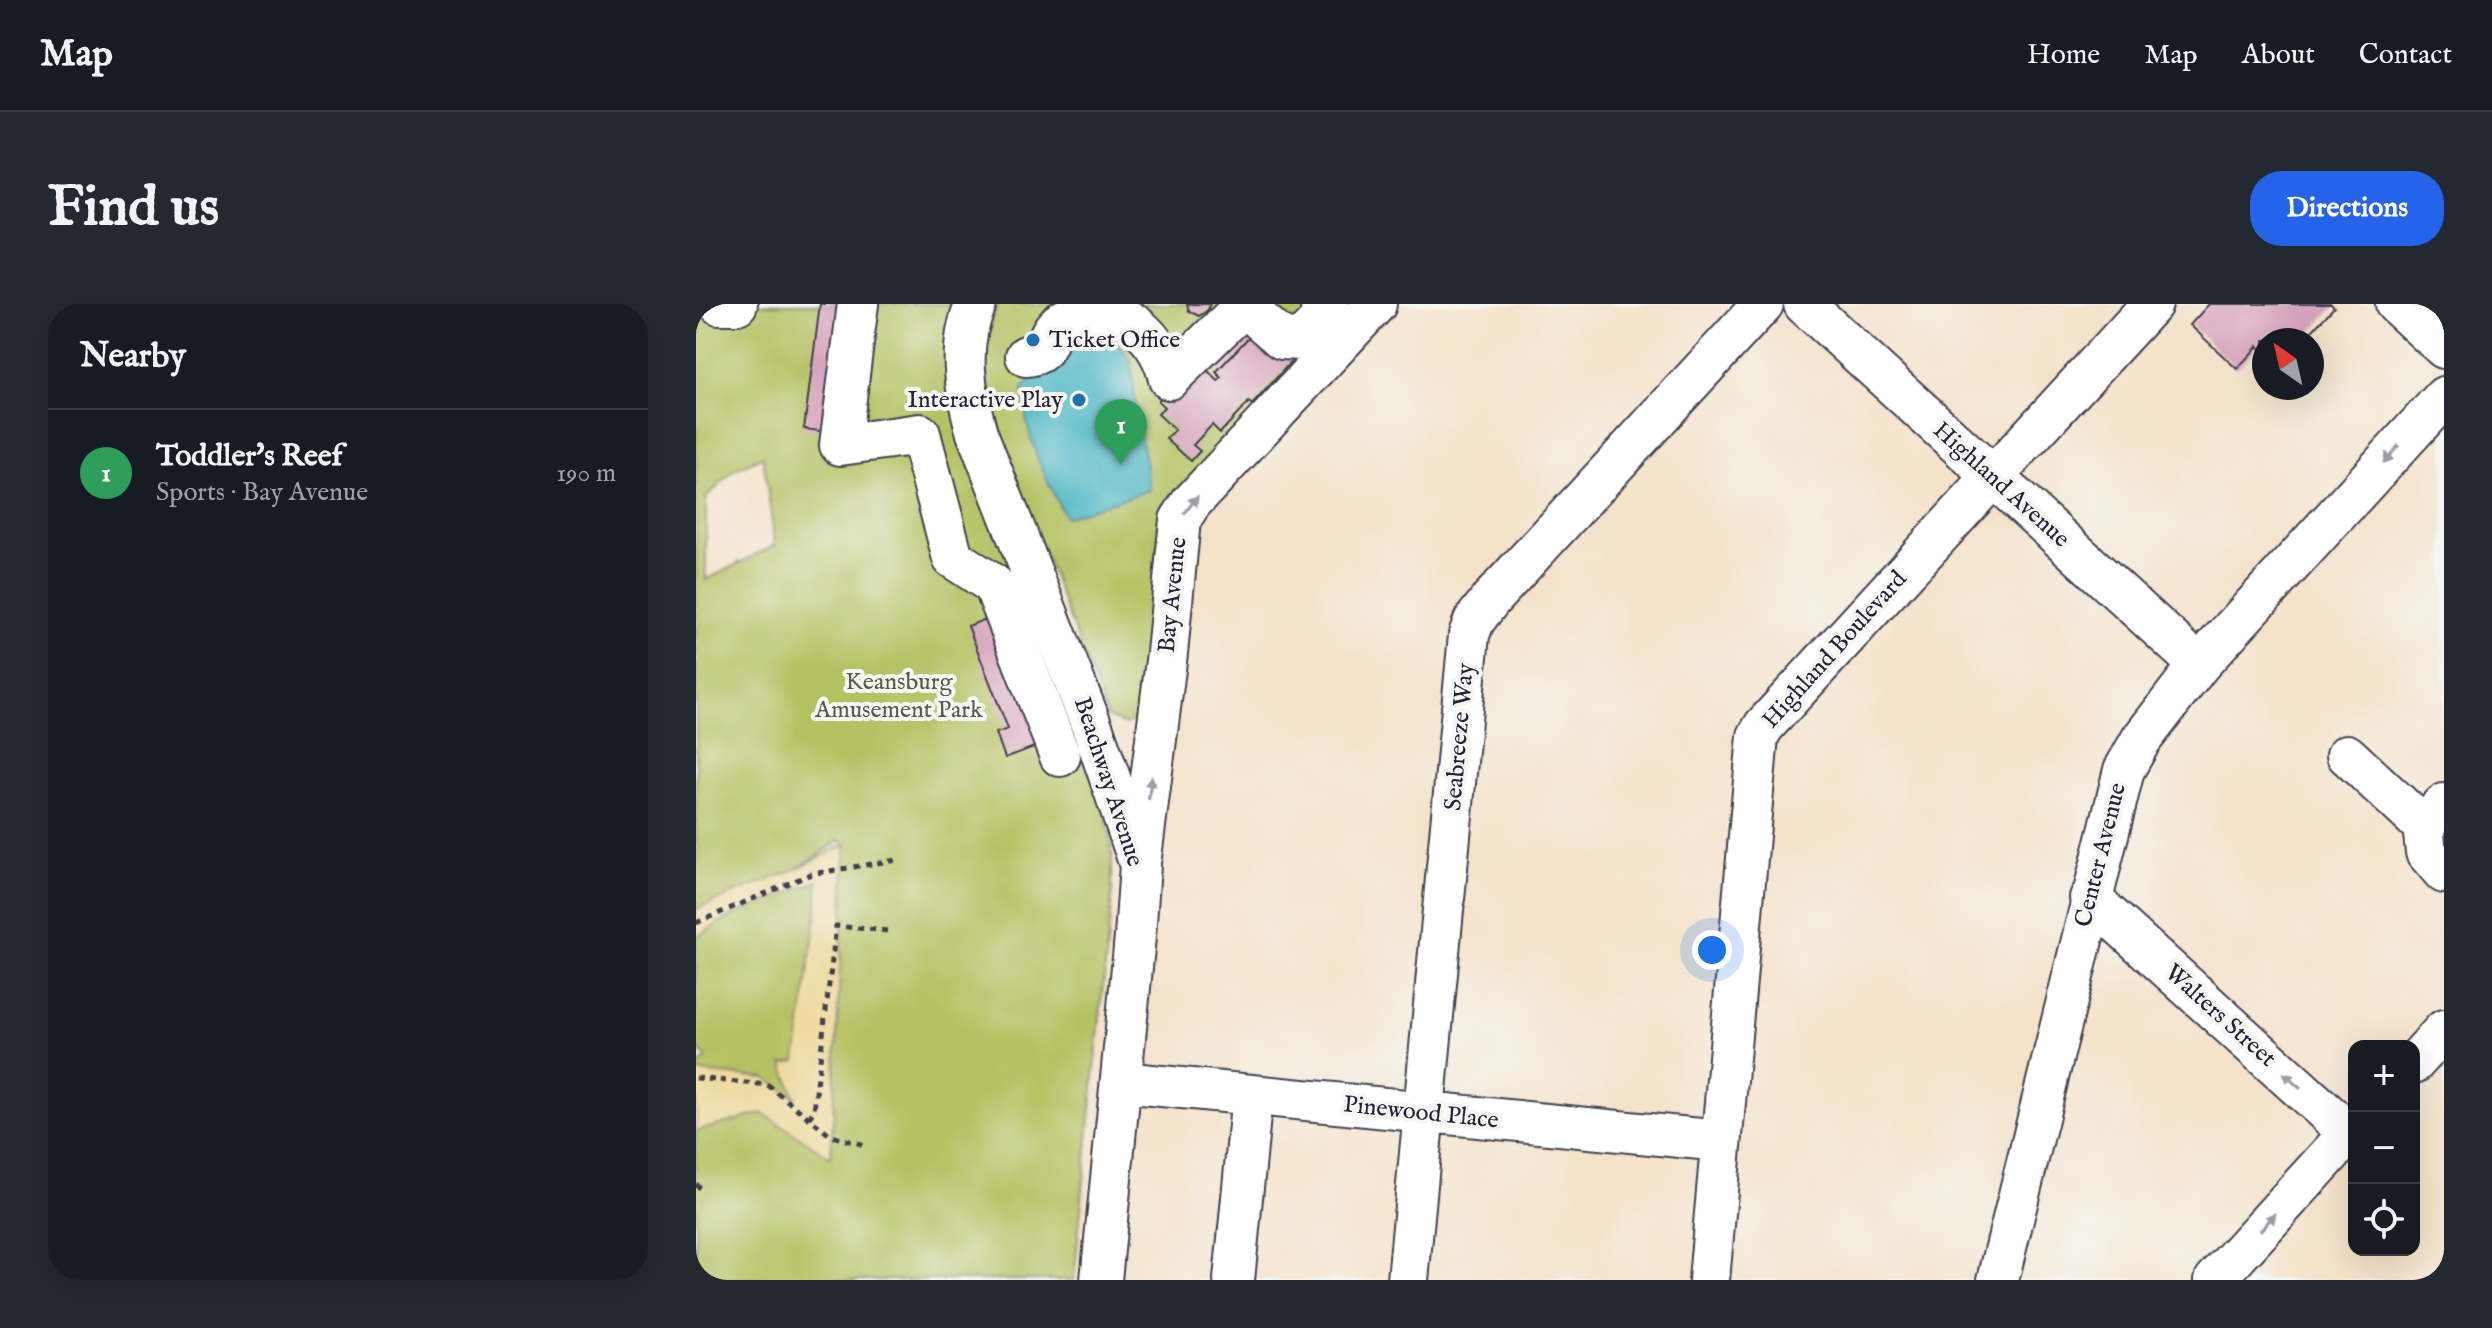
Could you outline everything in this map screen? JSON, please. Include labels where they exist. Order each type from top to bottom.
[{"type":"street","points":[[719,304],[737,304]]},
{"type":"street","points":[[858,304],[840,445],[920,434],[953,558],[994,585],[1060,756]]},
{"type":"street","name":"Beachway Avenue","points":[[976,304],[965,347],[967,399],[977,433],[1093,729],[1140,865],[1101,1280]]},
{"type":"street","points":[[1041,334],[1068,318],[1115,308],[1147,333],[1160,351],[1169,379],[1242,305],[1282,339],[1301,340],[1320,321],[1321,312],[1328,304]]},
{"type":"street","name":"Bay Avenue","points":[[1140,865],[1167,653],[1180,520],[1191,503],[1376,304]]},
{"type":"street","name":"Seabreeze Way","points":[[1408,1280],[1469,635],[1474,621],[1763,304]]},
{"type":"street","name":"Highland Avenue","points":[[1804,304],[2199,665]]},
{"type":"street","name":"Highland Boulevard","points":[[1709,1280],[1758,736],[2152,304]]},
{"type":"street","points":[[2396,304],[2444,348]]},
{"type":"street","name":"Center Avenue","points":[[1998,1280],[2124,770],[2141,740],[2199,665],[2444,397]]},
{"type":"street","points":[[2347,755],[2434,815],[2426,852],[2444,873]]},
{"type":"street","name":"Walters Street","points":[[2090,898],[2348,1127]]},
{"type":"street","points":[[2420,1056],[2444,1030]]},
{"type":"street","name":"Pinewood Place","points":[[1121,1082],[1721,1141]]},
{"type":"street","points":[[1234,1280],[1252,1095]]},
{"type":"street","points":[[2215,1280],[2348,1135]]},
{"type":"path","points":[[696,923],[811,874],[896,860]]},
{"type":"path","points":[[809,1118],[814,1110],[836,926],[888,931]]},
{"type":"path","points":[[696,1078],[768,1085],[831,1136],[865,1145]]},
{"type":"green space","name":"Keansburg Amusement Park","points":[[696,304],[957,304],[1104,803],[1112,850],[1112,896],[1074,1280],[696,1280],[696,1131],[763,1113],[831,1157],[846,844],[839,840],[789,872],[696,909]],"holes":[[[763,456],[775,545],[706,580],[706,498],[734,470]]]},
{"type":"green space","points":[[997,304],[1351,304],[1161,513],[1141,711],[1136,719],[1125,725],[1108,717],[997,432],[989,398],[985,353]]},
{"type":"green space","points":[[818,880],[799,1045],[796,1100],[766,1078],[696,1072],[696,1067],[707,1058],[696,1047],[696,937],[727,918]]},
{"type":"sand","points":[[846,844],[831,1158],[763,1113],[696,1131],[696,1072],[766,1078],[795,1098],[783,1064],[796,1061],[817,911],[818,881],[727,918],[696,937],[696,909],[796,869]]},
{"type":"water","name":"Interactive Play","points":[[1086,331],[1109,336],[1131,361],[1150,490],[1065,517],[1031,440],[1023,389],[1054,361],[1065,342]]},
{"type":"building","points":[[820,304],[852,304],[836,433],[804,429]]},
{"type":"building","points":[[1187,304],[1210,304],[1208,310],[1199,316],[1189,311]]},
{"type":"building","points":[[2209,304],[2331,304],[2334,307],[2315,328],[2252,328],[2252,353],[2237,369],[2190,325]]},
{"type":"building","points":[[1262,323],[1297,355],[1252,405],[1249,402],[1220,433],[1212,425],[1193,445],[1200,451],[1191,461],[1166,439],[1175,430],[1158,414],[1164,407],[1158,401],[1189,369],[1204,367],[1218,381],[1222,378],[1216,372]]},
{"type":"building","points":[[1001,613],[1050,741],[1005,758],[996,733],[1008,729],[968,626]]},
{"type":"place","name":"Ticket Office","points":[[1033,340]]},
{"type":"place","name":"Interactive Play","points":[[1079,400]]},
{"type":"place","name":"Toddler's Reef","points":[[1121,465]]}]
